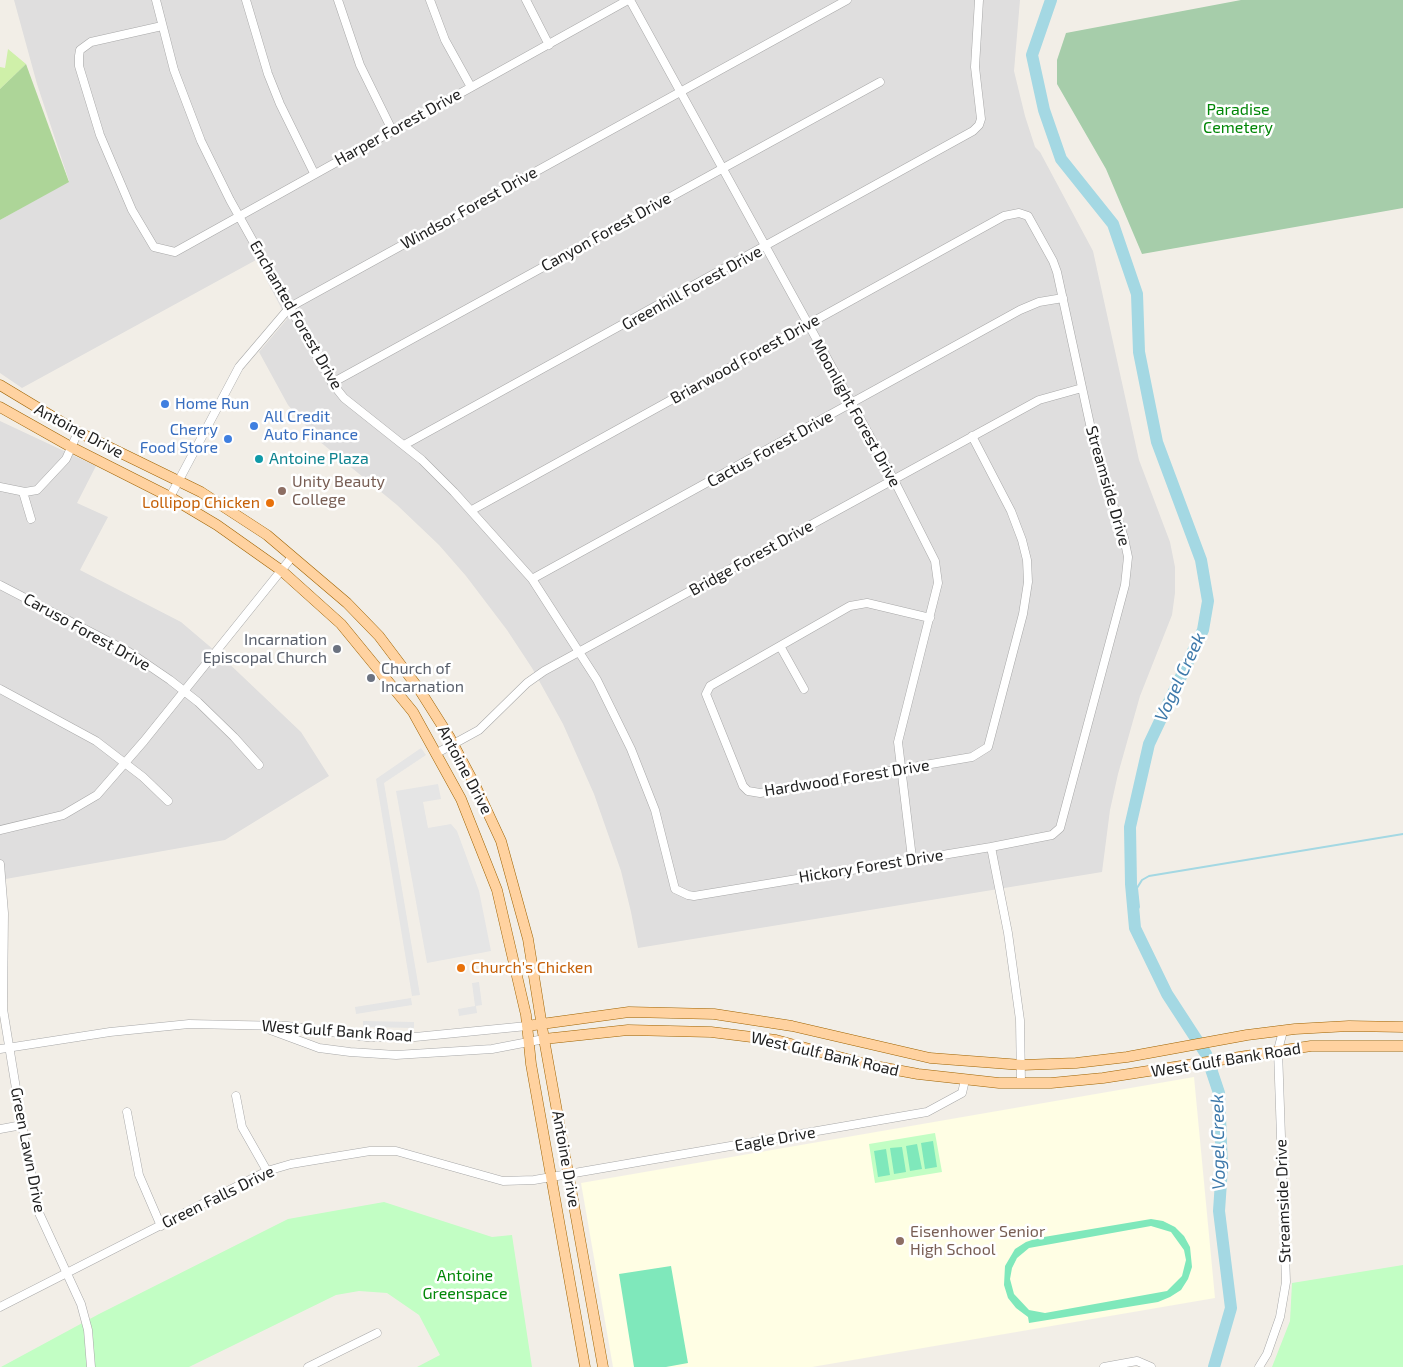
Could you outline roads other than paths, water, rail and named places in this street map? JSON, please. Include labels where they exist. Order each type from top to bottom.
[{"type":"main road","name":"Antoine Drive","points":[[0,385],[78,432],[178,481],[232,511],[267,535],[347,604],[379,636],[419,689],[454,746],[485,805],[506,857],[528,939],[544,1040],[603,1367]]},
{"type":"main road","name":"Antoine Drive","points":[[0,407],[71,447],[170,497],[217,525],[282,571],[341,624],[413,712],[461,799],[497,890],[518,975],[551,1177],[585,1367]]},
{"type":"main road","name":"West Gulf Bank Road","points":[[527,1026],[542,1026],[568,1019],[606,1014],[660,1012],[750,1018],[908,1054],[966,1062],[1022,1065],[1076,1063],[1157,1052],[1283,1031],[1349,1026],[1403,1027]]},
{"type":"main road","points":[[658,1029],[660,1012]]},
{"type":"main road","points":[[606,1014],[607,1032]]},
{"type":"main road","name":"West Gulf Bank Road","points":[[544,1040],[607,1032],[658,1029],[711,1032],[776,1040],[903,1071],[965,1080],[1021,1083],[1068,1081],[1159,1071],[1222,1059],[1311,1046],[1403,1046]]},
{"type":"main road","points":[[1157,1052],[1159,1071]]},
{"type":"main road","points":[[903,1071],[908,1054]]},
{"type":"main road","points":[[580,1340],[598,1338]]},
{"type":"street","name":"Enchanted Forest Drive","points":[[156,0],[174,70],[193,122],[214,169],[332,383],[357,408],[404,445],[472,510],[532,579],[579,652],[617,720],[644,780],[663,840],[672,884],[680,892]]},
{"type":"street","points":[[246,0],[280,104],[314,173]]},
{"type":"street","points":[[338,0],[360,66],[392,130]]},
{"type":"street","points":[[430,0],[445,40],[470,87]]},
{"type":"street","points":[[526,0],[548,45]]},
{"type":"street","name":"Harper Forest Drive","points":[[162,26],[100,40],[80,50],[79,66],[100,135],[114,170],[148,240],[154,247],[166,252],[175,252],[314,173],[629,0]]},
{"type":"street","name":"Moonlight Forest Drive","points":[[629,0],[894,480],[932,554],[937,569],[938,583],[898,742],[912,858]]},
{"type":"street","name":"Windsor Forest Drive","points":[[170,497],[239,368],[290,307],[847,0]]},
{"type":"street","name":"Greenhill Forest Drive","points":[[404,445],[973,132],[978,127],[981,111],[975,67],[979,0]]},
{"type":"street","name":"Canyon Forest Drive","points":[[332,383],[880,82]]},
{"type":"street","name":"Streamside Drive","points":[[1019,212],[1028,216],[1053,261],[1063,298],[1096,452],[1124,538],[1128,566],[1125,585],[1060,828]]},
{"type":"street","name":"Briarwood Forest Drive","points":[[472,510],[1004,216],[1019,212]]},
{"type":"street","name":"Cactus Forest Drive","points":[[532,579],[1020,310],[1039,302],[1063,298]]},
{"type":"street","name":"Bridge Forest Drive","points":[[437,753],[454,746],[491,720],[529,681],[579,652],[1039,400],[1082,388]]},
{"type":"street","points":[[0,487],[31,492],[41,486],[66,458],[78,432]]},
{"type":"street","name":"Hardwood Forest Drive","points":[[780,646],[710,686],[706,694],[740,782],[748,791],[760,793],[972,757],[988,747],[1023,614],[1028,582],[1024,546],[1011,511],[972,436]]},
{"type":"street","points":[[23,492],[31,519]]},
{"type":"street","points":[[0,830],[54,818],[79,807],[103,790],[292,557]]},
{"type":"street","name":"Caruso Forest Drive","points":[[0,585],[129,652],[184,690],[234,737],[258,766]]},
{"type":"street","points":[[804,689],[780,646],[850,606],[867,603],[930,618]]},
{"type":"street","points":[[0,689],[96,741],[126,763],[168,801]]},
{"type":"street","name":"Hickory Forest Drive","points":[[680,892],[694,896],[912,858],[991,847],[1052,835],[1060,828]]},
{"type":"street","points":[[991,847],[1008,932],[1020,1020],[1021,1083]]},
{"type":"street","name":"Green Lawn Drive","points":[[0,864],[4,913],[3,1008],[22,1125],[39,1213],[66,1274],[76,1291],[84,1316],[91,1367]]},
{"type":"street","name":"West Gulf Bank Road","points":[[0,1049],[141,1028],[189,1024],[287,1026],[367,1036],[415,1037],[527,1026]]},
{"type":"street","name":"West Gulf Bank Road","points":[[251,1025],[319,1048],[350,1052],[416,1054],[492,1049],[529,1041],[544,1040]]},
{"type":"street","name":"Streamside Drive","points":[[1259,1367],[1267,1354],[1280,1317],[1286,1282],[1278,1050],[1283,1031]]},
{"type":"street","points":[[415,1037],[416,1054]]},
{"type":"street","name":"Eagle Drive","points":[[569,1174],[927,1112],[962,1093],[965,1080]]},
{"type":"street","points":[[236,1096],[242,1127],[267,1171]]},
{"type":"street","points":[[127,1112],[139,1176],[161,1226]]},
{"type":"street","points":[[0,1129],[22,1125]]},
{"type":"street","name":"Green Falls Drive","points":[[0,1307],[267,1171],[291,1164],[396,1150],[503,1181],[569,1174]]},
{"type":"street","points":[[308,1367],[377,1333]]},
{"type":"street","points":[[1104,1367],[1137,1361],[1151,1367]]},
{"type":"waterway","name":"Vogel Creek","points":[[1051,0],[1032,55],[1044,110],[1061,159],[1113,224],[1137,294],[1139,352],[1157,442],[1201,560],[1208,601],[1203,630],[1149,744],[1130,827],[1131,884],[1135,928],[1167,994],[1206,1054],[1219,1093],[1222,1167],[1219,1211],[1231,1308],[1214,1367]]},
{"type":"waterway","points":[[1134,916],[1139,907],[1137,888],[1142,880],[1149,876],[1403,834]]},
{"type":"place","name":"Home Run","points":[[165,404]]},
{"type":"place","name":"All Credit Auto Finance","points":[[254,426]]},
{"type":"place","name":"Cherry Food Store","points":[[228,439]]},
{"type":"place","name":"Antoine Plaza","points":[[259,459]]},
{"type":"place","name":"Unity Beauty College","points":[[282,491]]},
{"type":"place","name":"Lollipop Chicken","points":[[270,503]]},
{"type":"place","name":"Incarnation Episcopal Church","points":[[337,649]]},
{"type":"place","name":"Church of Incarnation","points":[[371,678]]},
{"type":"place","name":"Church's Chicken","points":[[461,968]]},
{"type":"place","name":"Eisenhower Senior High School","points":[[900,1241]]},
{"type":"park label","name":"Paradise Cemetery","points":[[1238,119]]},
{"type":"park label","name":"Antoine Greenspace","points":[[465,1285]]}]
